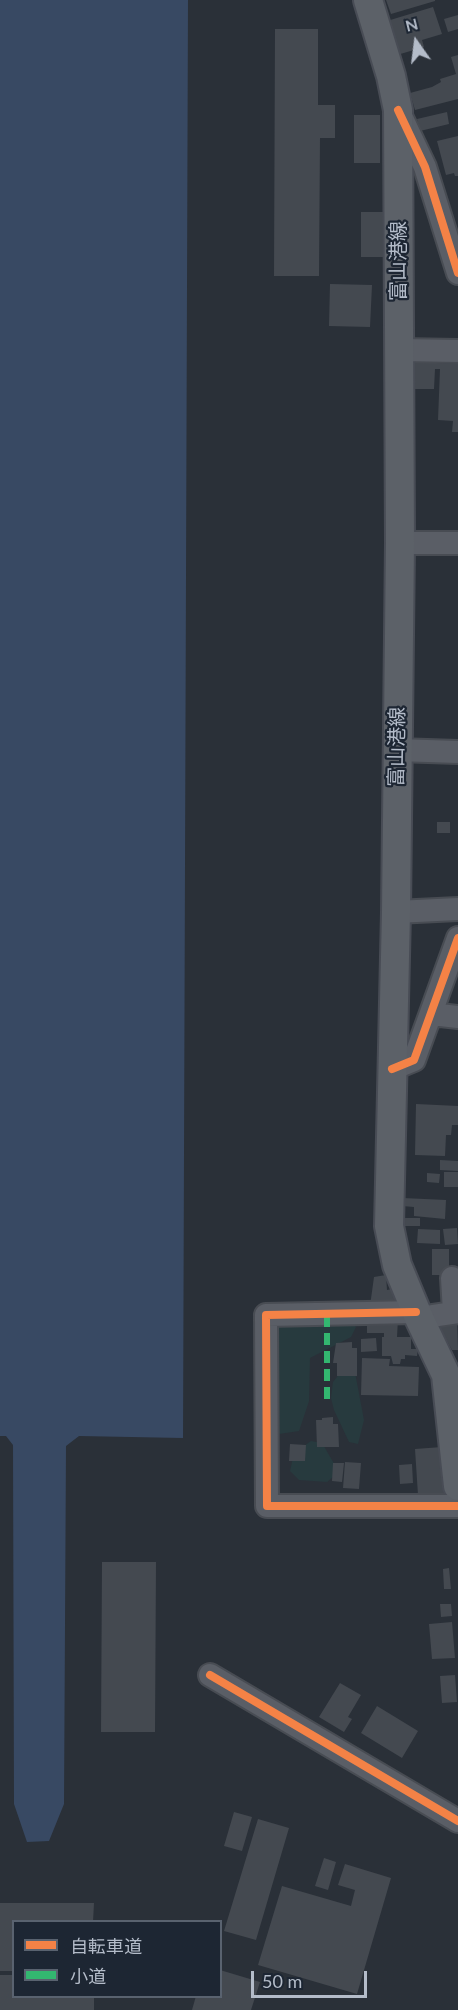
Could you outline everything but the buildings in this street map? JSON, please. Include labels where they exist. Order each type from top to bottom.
[{"type":"main road","name":"富山港線","points":[[368,0],[391,75],[398,110],[400,543],[396,912],[389,1226],[397,1265],[446,1375],[453,1384],[458,1486]]},
{"type":"street","points":[[398,110],[425,167],[458,273]]},
{"type":"street","points":[[399,350],[458,351]]},
{"type":"street","points":[[400,543],[458,543]]},
{"type":"street","points":[[397,750],[458,752]]},
{"type":"street","points":[[396,912],[458,909]]},
{"type":"street","points":[[392,1069],[414,1060],[458,938]]},
{"type":"street","points":[[432,1014],[458,1017]]},
{"type":"street","points":[[452,1278],[456,1312],[418,1315],[266,1315],[267,1506],[458,1506]]},
{"type":"street","points":[[210,1675],[458,1821]]},
{"type":"green space","points":[[351,1321],[356,1327],[351,1337],[310,1358],[309,1401],[299,1431],[279,1434],[270,1421],[275,1329],[282,1324]]},
{"type":"green space","points":[[354,1367],[364,1420],[358,1444],[349,1442],[331,1398],[333,1382],[344,1368]]},
{"type":"green space","points":[[311,1441],[322,1443],[339,1472],[327,1482],[299,1480],[290,1471],[294,1453]]},
{"type":"water","points":[[0,0],[188,0],[183,1438],[79,1436],[66,1446],[64,1804],[49,1841],[27,1842],[14,1804],[13,1445],[6,1436],[0,1436]]},
{"type":"marked path","points":[[327,1314],[327,1399]]},
{"type":"cycle path","points":[[398,110],[425,167],[458,273]]},
{"type":"cycle path","points":[[392,1069],[414,1060],[458,938]]},
{"type":"cycle path","points":[[416,1312],[266,1315],[267,1506],[458,1506]]},
{"type":"cycle path","points":[[210,1675],[458,1821]]}]
